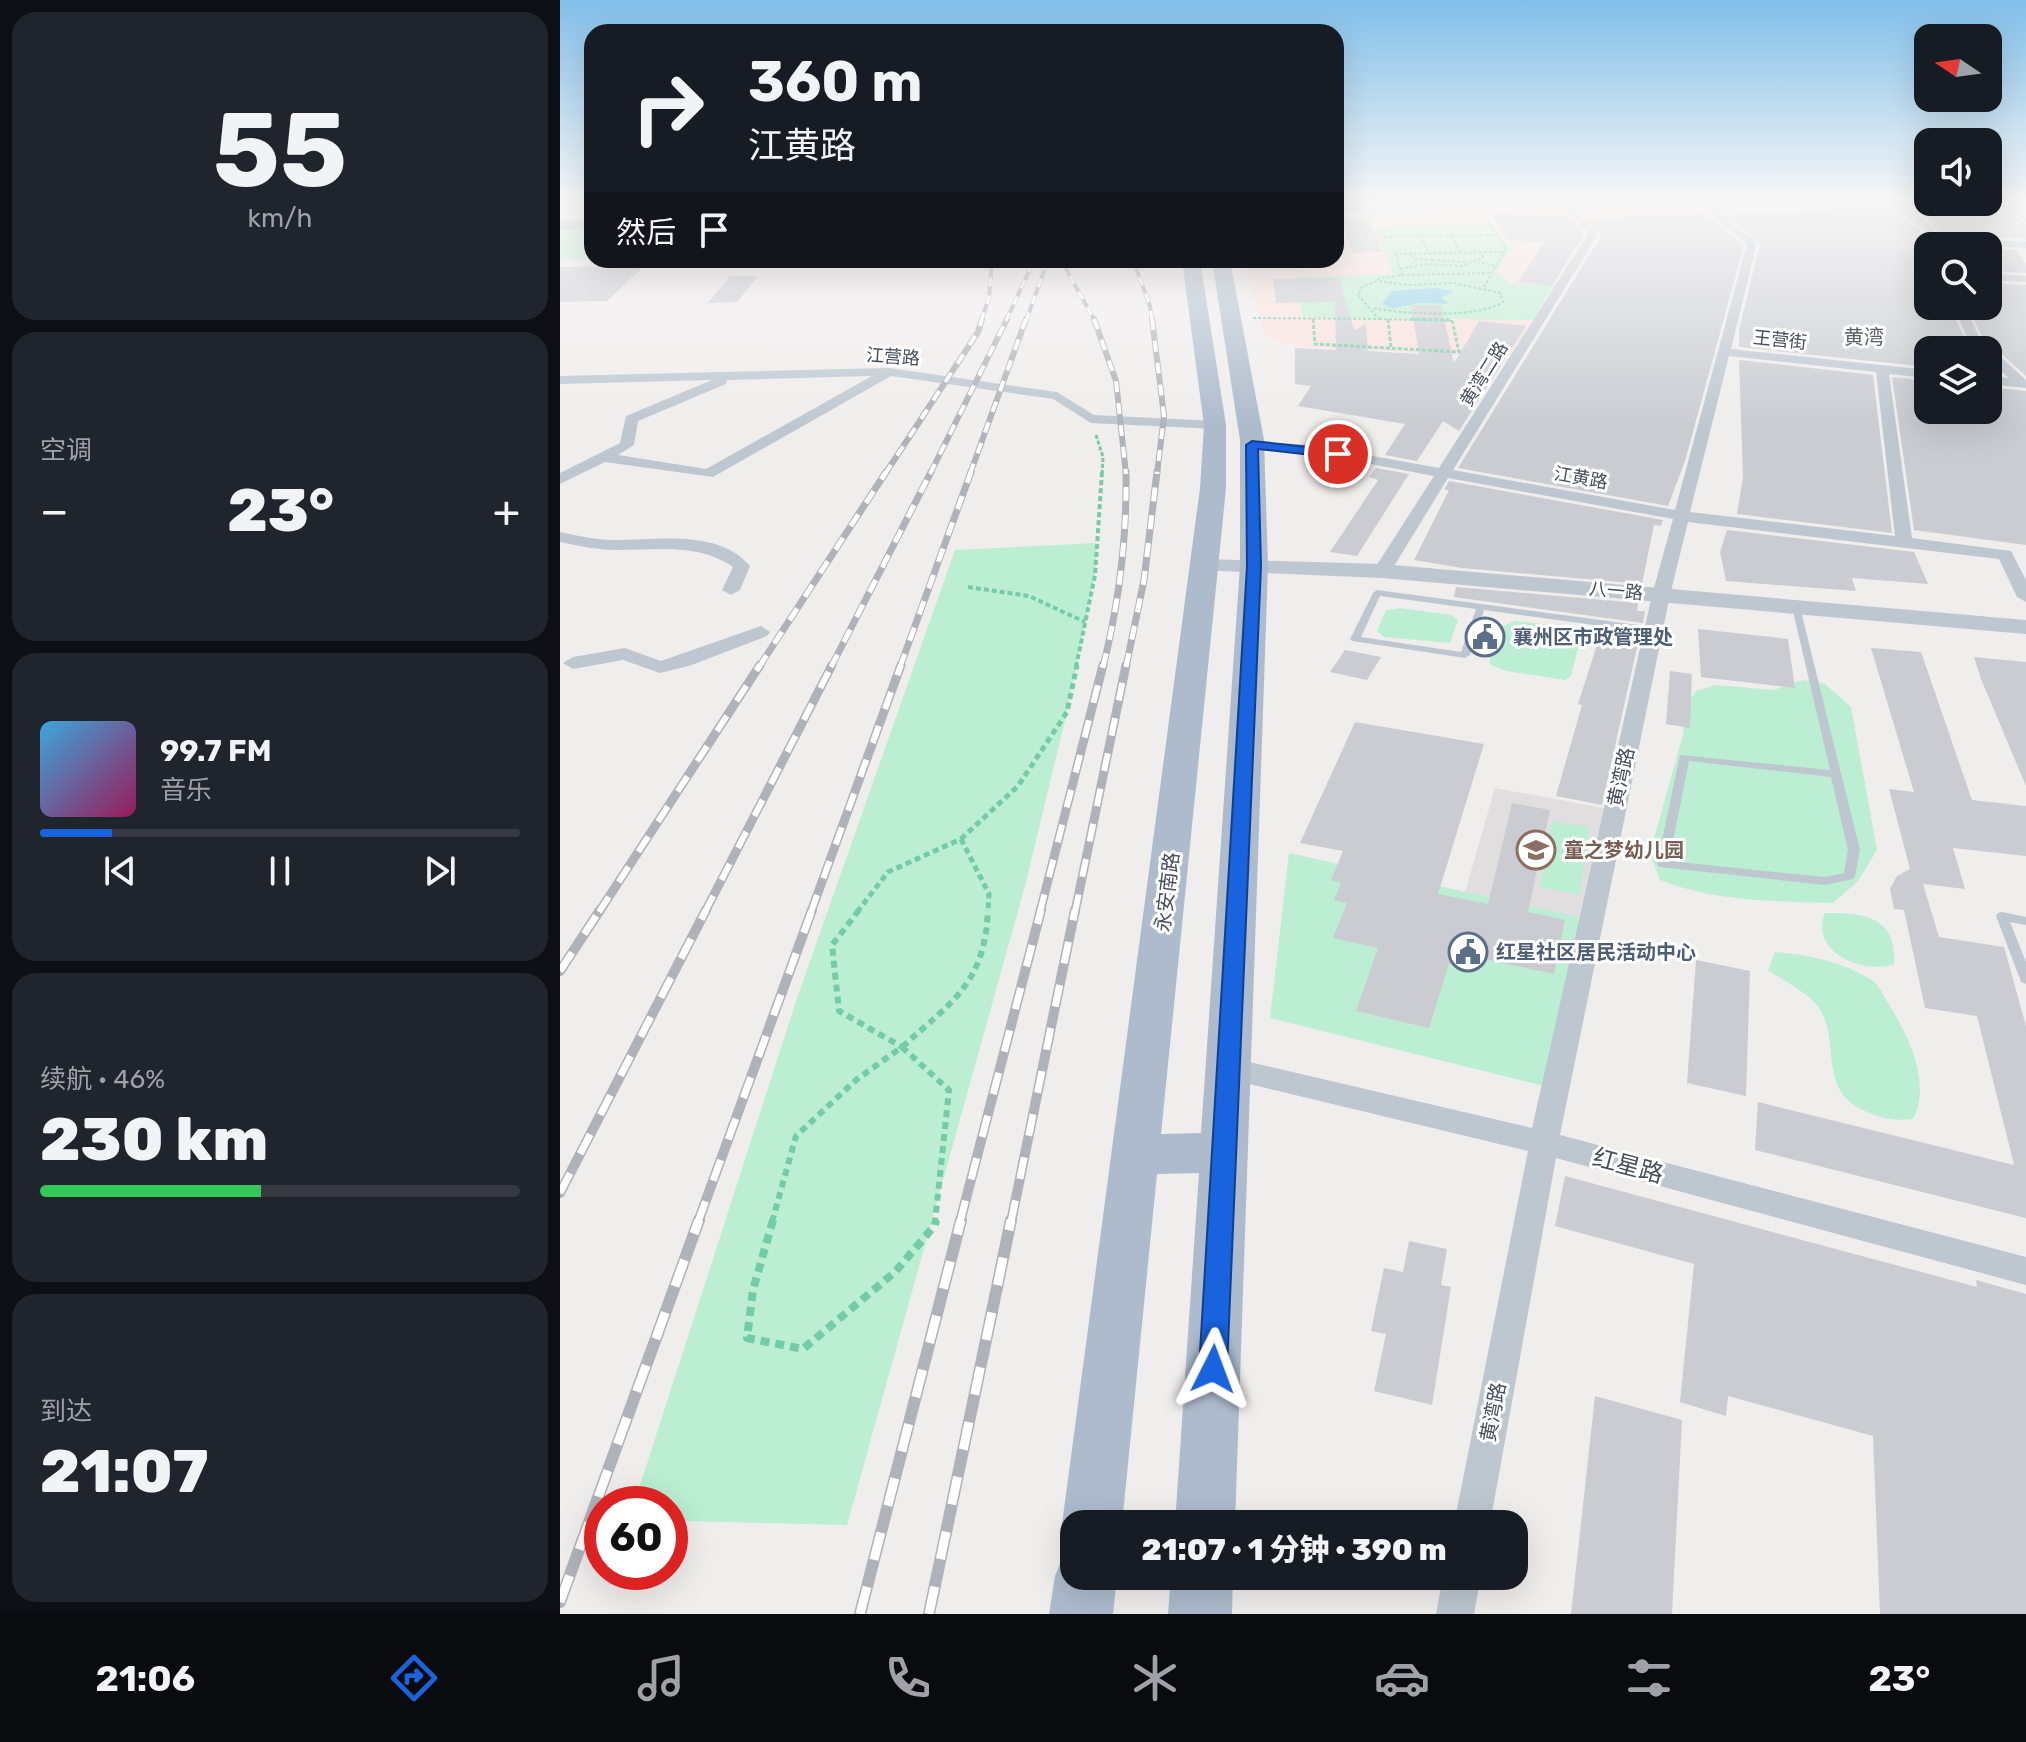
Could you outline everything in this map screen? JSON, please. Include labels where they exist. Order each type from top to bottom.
[{"type":"main road","name":"永安南路","points":[[1094,1510],[1213,488],[1215,425],[1193,275]]},
{"type":"main road","points":[[1206,1510],[1254,566],[1252,445],[1224,275]]},
{"type":"main road","points":[[1135,1155],[1224,1152]]},
{"type":"main road","points":[[1081,1614],[1084,1590]]},
{"type":"main road","points":[[1200,1614],[1201,1590]]},
{"type":"street","name":"黄湾二路","points":[[1382,571],[1567,275]]},
{"type":"street","name":"黄湾路","points":[[1475,1510],[1544,1143],[1653,630],[1743,275]]},
{"type":"street","points":[[2002,278],[2026,279]]},
{"type":"street","name":"王营街","points":[[1723,352],[1914,372]]},
{"type":"street","points":[[2002,364],[2025,384]]},
{"type":"street","points":[[1882,369],[1904,542]]},
{"type":"street","points":[[603,457],[708,474],[889,372]]},
{"type":"street","name":"江营路","points":[[560,380],[889,372],[1057,396],[1091,419]]},
{"type":"street","points":[[560,479],[627,445],[631,419],[733,376]]},
{"type":"street","points":[[2002,382],[2025,384]]},
{"type":"street","points":[[1091,419],[1215,425]]},
{"type":"street","name":"江黄路","points":[[1252,445],[1312,449],[1681,516],[2005,555],[2026,597]]},
{"type":"street","points":[[560,537],[596,544],[695,546],[727,552],[742,566],[731,590]]},
{"type":"street","name":"八一路","points":[[1205,565],[1382,571],[2026,627]]},
{"type":"street","points":[[564,665],[625,654],[660,667],[682,662],[761,632]]},
{"type":"street","name":"红星路","points":[[1228,1068],[1544,1143],[2026,1271]]},
{"type":"street","points":[[1455,1614],[1459,1590]]},
{"type":"lane","points":[[1481,607],[1465,655],[1355,639],[1377,593],[1653,630]]},
{"type":"lane","points":[[1796,607],[1836,774],[1854,850],[1849,876],[1825,881],[1663,864],[1684,757],[1836,774]]},
{"type":"lane","points":[[2026,921],[2002,916],[2026,979]]},
{"type":"path","points":[[1379,319],[1358,295],[1367,284],[1399,275]]},
{"type":"path","points":[[1484,287],[1491,275]]},
{"type":"path","points":[[1367,284],[1384,281],[1408,285],[1434,282],[1484,287],[1500,293],[1501,305],[1429,313],[1372,308]]},
{"type":"path","points":[[1231,317],[1452,320],[1459,352],[1315,344],[1313,319]]},
{"type":"path","points":[[1388,319],[1391,348]]},
{"type":"path","points":[[961,839],[989,894],[987,939],[966,989],[902,1047],[856,1080],[796,1136],[753,1290],[747,1338],[803,1349],[895,1272],[935,1225],[949,1090],[902,1047],[839,1011],[832,945],[888,872],[961,839],[1018,786],[1067,712],[1095,575],[1103,457],[1091,419]]},
{"type":"path","points":[[968,587],[1002,588],[1051,602],[1085,622]]},
{"type":"shaded area","points":[[1247,275],[1560,275],[1509,357],[1301,347],[1274,340],[1264,333]]},
{"type":"shaded area","name":"童之梦幼儿园","points":[[1495,788],[1604,808],[1579,917],[1465,892]]},
{"type":"green space","points":[[1501,275],[1508,283],[1553,286],[1533,320],[1303,317],[1295,277]]},
{"type":"green space","points":[[1097,543],[1095,575],[1067,712],[1025,886],[847,1525],[688,1521],[688,1486],[640,1486],[797,998],[955,550]]},
{"type":"green space","points":[[1400,608],[1451,615],[1458,620],[1450,643],[1384,637],[1377,631],[1386,610]]},
{"type":"green space","points":[[1515,621],[1570,627],[1582,632],[1571,676],[1565,680],[1506,671],[1489,664],[1499,628]]},
{"type":"green space","points":[[1803,680],[1825,684],[1851,707],[1877,850],[1858,881],[1833,903],[1723,896],[1660,880],[1650,853],[1683,735],[1687,705],[1696,691],[1716,685],[1774,690]]},
{"type":"green space","points":[[1552,821],[1589,827],[1579,895],[1540,887]]},
{"type":"green space","points":[[1289,853],[1579,917],[1544,1086],[1270,1018]]},
{"type":"green space","points":[[1825,913],[1853,914],[1875,920],[1890,936],[1894,964],[1868,966],[1842,957],[1825,939],[1822,927]]},
{"type":"green space","points":[[1775,952],[1836,963],[1875,983],[1903,1029],[1915,1060],[1920,1090],[1913,1119],[1883,1118],[1849,1101],[1834,1076],[1823,1016],[1810,998],[1768,970]]},
{"type":"water","points":[[1435,288],[1453,291],[1441,298],[1450,304],[1421,303],[1393,308],[1382,304],[1392,291]]},
{"type":"building","points":[[560,275],[634,275],[607,301],[560,302]]},
{"type":"building","points":[[1523,275],[1559,275],[1552,286],[1518,282]]},
{"type":"building","points":[[1577,275],[1736,275],[1685,461],[1668,506],[1458,468]]},
{"type":"building","points":[[1752,275],[1914,275],[1914,320],[1956,320],[1963,336],[1914,336],[1914,366],[1739,347],[1739,330]]},
{"type":"building","points":[[730,276],[758,276],[737,302],[708,303]]},
{"type":"building","points":[[1339,278],[1354,330],[1366,324],[1368,351],[1419,354],[1411,305],[1441,305],[1454,363],[1479,321],[1526,326],[1459,431],[1443,421],[1417,461],[1385,455],[1405,424],[1298,406],[1311,386],[1295,384],[1295,348],[1336,350],[1335,302],[1276,303],[1273,279]]},
{"type":"building","points":[[2002,284],[2026,285],[2026,376],[2002,354],[2002,336],[1981,335],[1974,320],[2002,320]]},
{"type":"building","points":[[1739,360],[1873,375],[1892,533],[1737,514],[1743,477]]},
{"type":"building","points":[[1892,377],[1914,379],[1914,424],[2002,424],[2002,388],[2026,391],[2026,545],[1914,530]]},
{"type":"building","points":[[1376,468],[1409,474],[1357,556],[1330,552],[1378,480],[1369,477]]},
{"type":"building","points":[[1449,481],[1663,520],[1661,526],[1654,525],[1642,584],[1462,568],[1414,560],[1449,490],[1444,490]]},
{"type":"building","points":[[1727,530],[1914,552],[1928,584],[1852,578],[1856,591],[1726,581],[1720,552]]},
{"type":"building","points":[[1456,587],[1638,603],[1637,611],[1645,611],[1643,623],[1454,597]]},
{"type":"building","points":[[1602,629],[1640,634],[1602,805],[1556,796],[1582,705],[1578,704]]},
{"type":"building","points":[[1698,629],[1788,639],[1795,688],[1701,677]]},
{"type":"building","points":[[1871,648],[1921,652],[1972,800],[2026,806],[2026,856],[1953,848],[1965,889],[1923,884],[1939,937],[2004,947],[2026,1026],[2026,1218],[1755,1150],[1758,1102],[2014,1165],[1977,1016],[1925,1008],[1904,910],[1894,909],[1890,889],[1897,876],[1910,869],[1889,789],[1914,792]]},
{"type":"building","points":[[1345,650],[1381,657],[1367,680],[1330,672]]},
{"type":"building","points":[[1974,657],[2026,662],[2026,786],[1981,679]]},
{"type":"building","points":[[1670,671],[1692,674],[1690,728],[1666,724]]},
{"type":"building","points":[[1355,722],[1484,744],[1438,894],[1488,904],[1512,803],[1550,810],[1528,912],[1565,920],[1554,974],[1466,955],[1463,967],[1449,964],[1429,1028],[1356,1011],[1378,948],[1333,938],[1347,903],[1334,900],[1341,883],[1331,880],[1343,851],[1300,843]]},
{"type":"building","points":[[1696,960],[1750,971],[1746,1096],[1687,1083]]},
{"type":"building","points":[[1565,1176],[1977,1287],[1976,1280],[2026,1294],[2026,1614],[1880,1614],[1873,1436],[1728,1396],[1726,1416],[1680,1402],[1694,1264],[1555,1226]]},
{"type":"building","points":[[1409,1241],[1447,1249],[1441,1285],[1451,1287],[1432,1405],[1374,1391],[1386,1334],[1371,1331],[1384,1268],[1403,1272]]},
{"type":"building","points":[[1595,1396],[1682,1420],[1672,1614],[1571,1614]]},
{"type":"railway","points":[[981,321],[989,298],[991,275]]},
{"type":"railway","points":[[1006,321],[1027,275]]},
{"type":"railway","points":[[1026,321],[1042,275]]},
{"type":"railway","points":[[1070,275],[1094,320]]},
{"type":"railway","points":[[1139,275],[1152,321]]},
{"type":"railway","points":[[885,474],[978,332],[982,319]]},
{"type":"railway","points":[[931,472],[1007,319]]},
{"type":"railway","points":[[970,474],[1026,319]]},
{"type":"railway","points":[[1152,319],[1164,416],[1157,474]]},
{"type":"railway","points":[[1094,320],[1116,381],[1126,474]]},
{"type":"railway","points":[[759,667],[886,472]]},
{"type":"railway","points":[[831,667],[931,472]]},
{"type":"railway","points":[[900,667],[971,472]]},
{"type":"railway","points":[[1126,667],[1144,580],[1157,472]]},
{"type":"railway","points":[[1103,667],[1121,570],[1126,474]]},
{"type":"railway","points":[[599,912],[760,665]]},
{"type":"railway","points":[[705,912],[832,665]]},
{"type":"railway","points":[[811,912],[901,665]]},
{"type":"railway","points":[[1040,912],[1103,665]]},
{"type":"railway","points":[[1075,912],[1126,665]]},
{"type":"railway","points":[[560,971],[600,910]]},
{"type":"railway","points":[[560,1193],[706,910]]},
{"type":"railway","points":[[698,1222],[812,910]]},
{"type":"railway","points":[[960,1222],[1041,910]]},
{"type":"railway","points":[[1011,1222],[1075,910]]},
{"type":"railway","points":[[560,1602],[699,1220]]},
{"type":"railway","points":[[860,1614],[961,1220]]},
{"type":"railway","points":[[929,1614],[1011,1220]]},
{"type":"place","name":"襄州区市政管理处","points":[[1485,637]]},
{"type":"place","name":"童之梦幼儿园","points":[[1536,850]]},
{"type":"place","name":"红星社区居民活动中心","points":[[1468,952]]},
{"type":"district","name":"黄湾","points":[[1864,337]]},
{"type":"route","points":[[1213,1369],[1254,566],[1252,445],[1338,454]]}]
